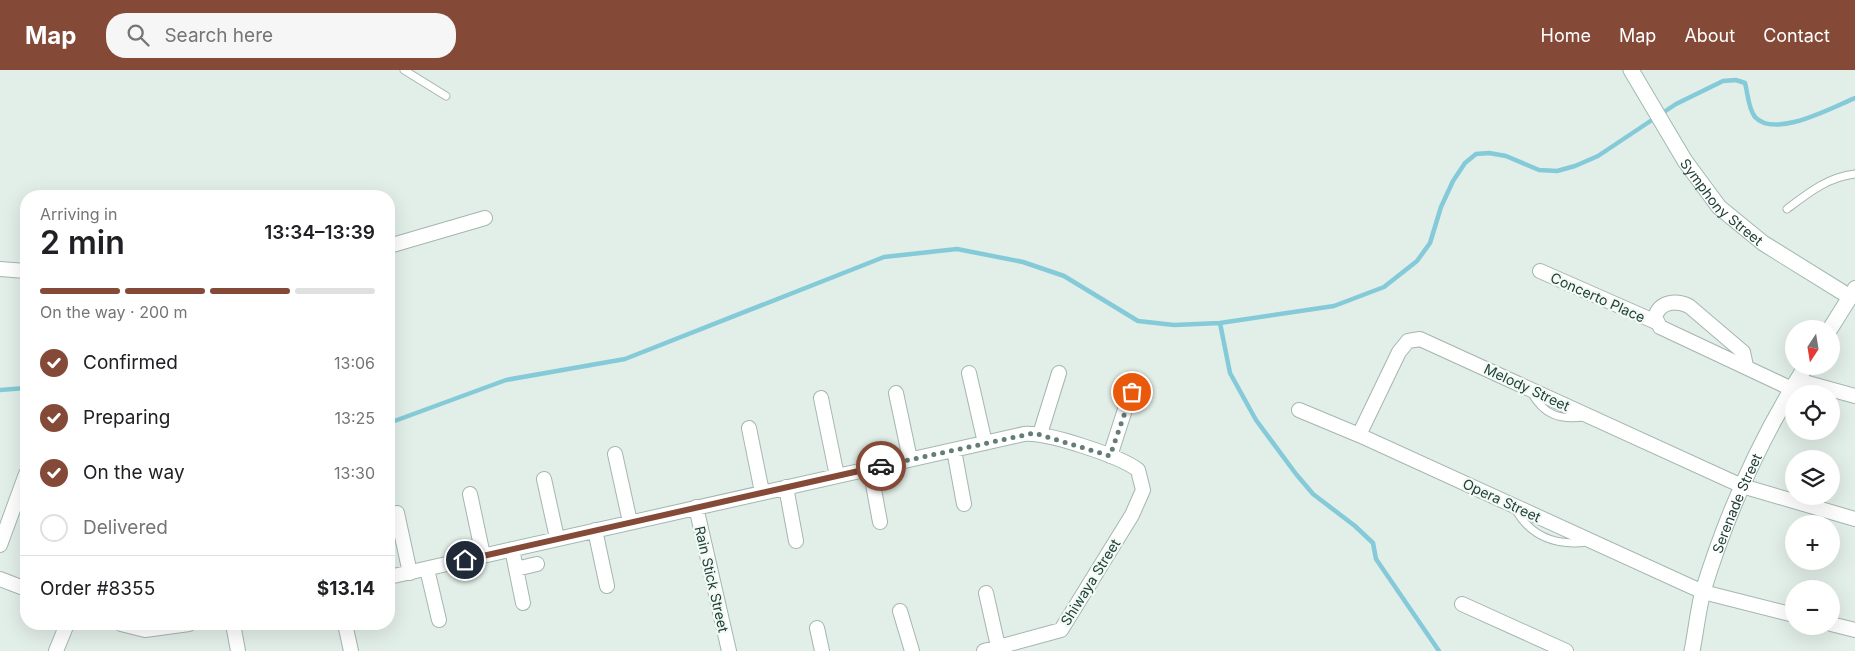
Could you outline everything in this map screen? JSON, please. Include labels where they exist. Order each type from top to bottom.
[{"type":"street","name":"Symphony Street","points":[[1631,70],[1690,168],[1720,207],[1763,243],[1852,292]]},
{"type":"street","points":[[395,244],[485,218]]},
{"type":"street","points":[[0,269],[20,271]]},
{"type":"street","name":"Concerto Place","points":[[1540,271],[1656,322],[1668,331],[1746,366],[1794,384],[1855,396]]},
{"type":"street","points":[[1835,320],[1852,292]]},
{"type":"street","name":"Concerto Place","points":[[1656,322],[1657,311],[1665,304],[1682,302],[1743,352],[1746,366]]},
{"type":"street","name":"Melody Street","points":[[1359,435],[1399,352],[1413,339],[1431,343],[1742,486],[1855,519]]},
{"type":"street","points":[[969,373],[985,443]]},
{"type":"street","points":[[1040,434],[1059,373]]},
{"type":"street","name":"Serenade Street","points":[[1692,651],[1703,592],[1742,486],[1800,375]]},
{"type":"street","points":[[896,392],[910,460]]},
{"type":"street","points":[[395,576],[1024,434],[1040,434],[1110,456],[1132,392]]},
{"type":"street","points":[[821,398],[836,476]]},
{"type":"street","name":"Opera Street","points":[[1299,410],[1359,435],[1703,592],[1785,613]]},
{"type":"street","points":[[749,428],[762,492]]},
{"type":"street","points":[[954,450],[964,504]]},
{"type":"street","points":[[615,454],[630,522]]},
{"type":"street","name":"Shiwaya Street","points":[[984,651],[998,650],[1062,630],[1069,621],[1132,515],[1143,490],[1138,470],[1110,456]]},
{"type":"street","points":[[870,468],[880,522]]},
{"type":"street","points":[[544,479],[557,538]]},
{"type":"street","points":[[786,487],[796,541]]},
{"type":"street","points":[[0,545],[20,490]]},
{"type":"street","points":[[470,494],[484,556]]},
{"type":"street","name":"Rain Stick Street","points":[[696,507],[729,651]]},
{"type":"street","points":[[397,512],[410,573]]},
{"type":"street","points":[[595,530],[607,586]]},
{"type":"street","points":[[512,549],[523,603]]},
{"type":"street","points":[[516,568],[537,564]]},
{"type":"street","points":[[427,569],[439,620]]},
{"type":"street","points":[[0,579],[20,587]]},
{"type":"street","points":[[986,593],[998,650]]},
{"type":"street","points":[[1462,604],[1566,651]]},
{"type":"street","points":[[900,611],[912,651]]},
{"type":"street","points":[[1840,627],[1855,631]]},
{"type":"street","points":[[816,628],[822,651]]},
{"type":"street","points":[[56,651],[65,630]]},
{"type":"street","points":[[234,630],[238,651]]},
{"type":"street","points":[[346,630],[351,651]]},
{"type":"lane","points":[[404,70],[446,96]]},
{"type":"lane","points":[[1787,209],[1820,184],[1846,175],[1855,174]]},
{"type":"waterway","points":[[395,421],[506,380],[625,359],[884,257],[957,249],[1023,262],[1064,276],[1138,321],[1174,325],[1220,323],[1334,306],[1384,287],[1417,261],[1430,243],[1441,207],[1453,181],[1465,163],[1476,154],[1489,153],[1506,156],[1539,170],[1557,171],[1575,166],[1598,156],[1676,104],[1723,81],[1736,80],[1745,83],[1755,117],[1764,123],[1776,125],[1790,123],[1819,114],[1855,98]]},
{"type":"waterway","points":[[1220,323],[1230,373],[1256,420],[1313,494],[1355,526],[1373,543],[1376,559],[1439,651]]},
{"type":"waterway","points":[[0,390],[20,388]]},
{"type":"way so far","points":[[881,466],[1034,433],[1110,456],[1132,392]]},
{"type":"route","points":[[465,560],[881,466]]}]
